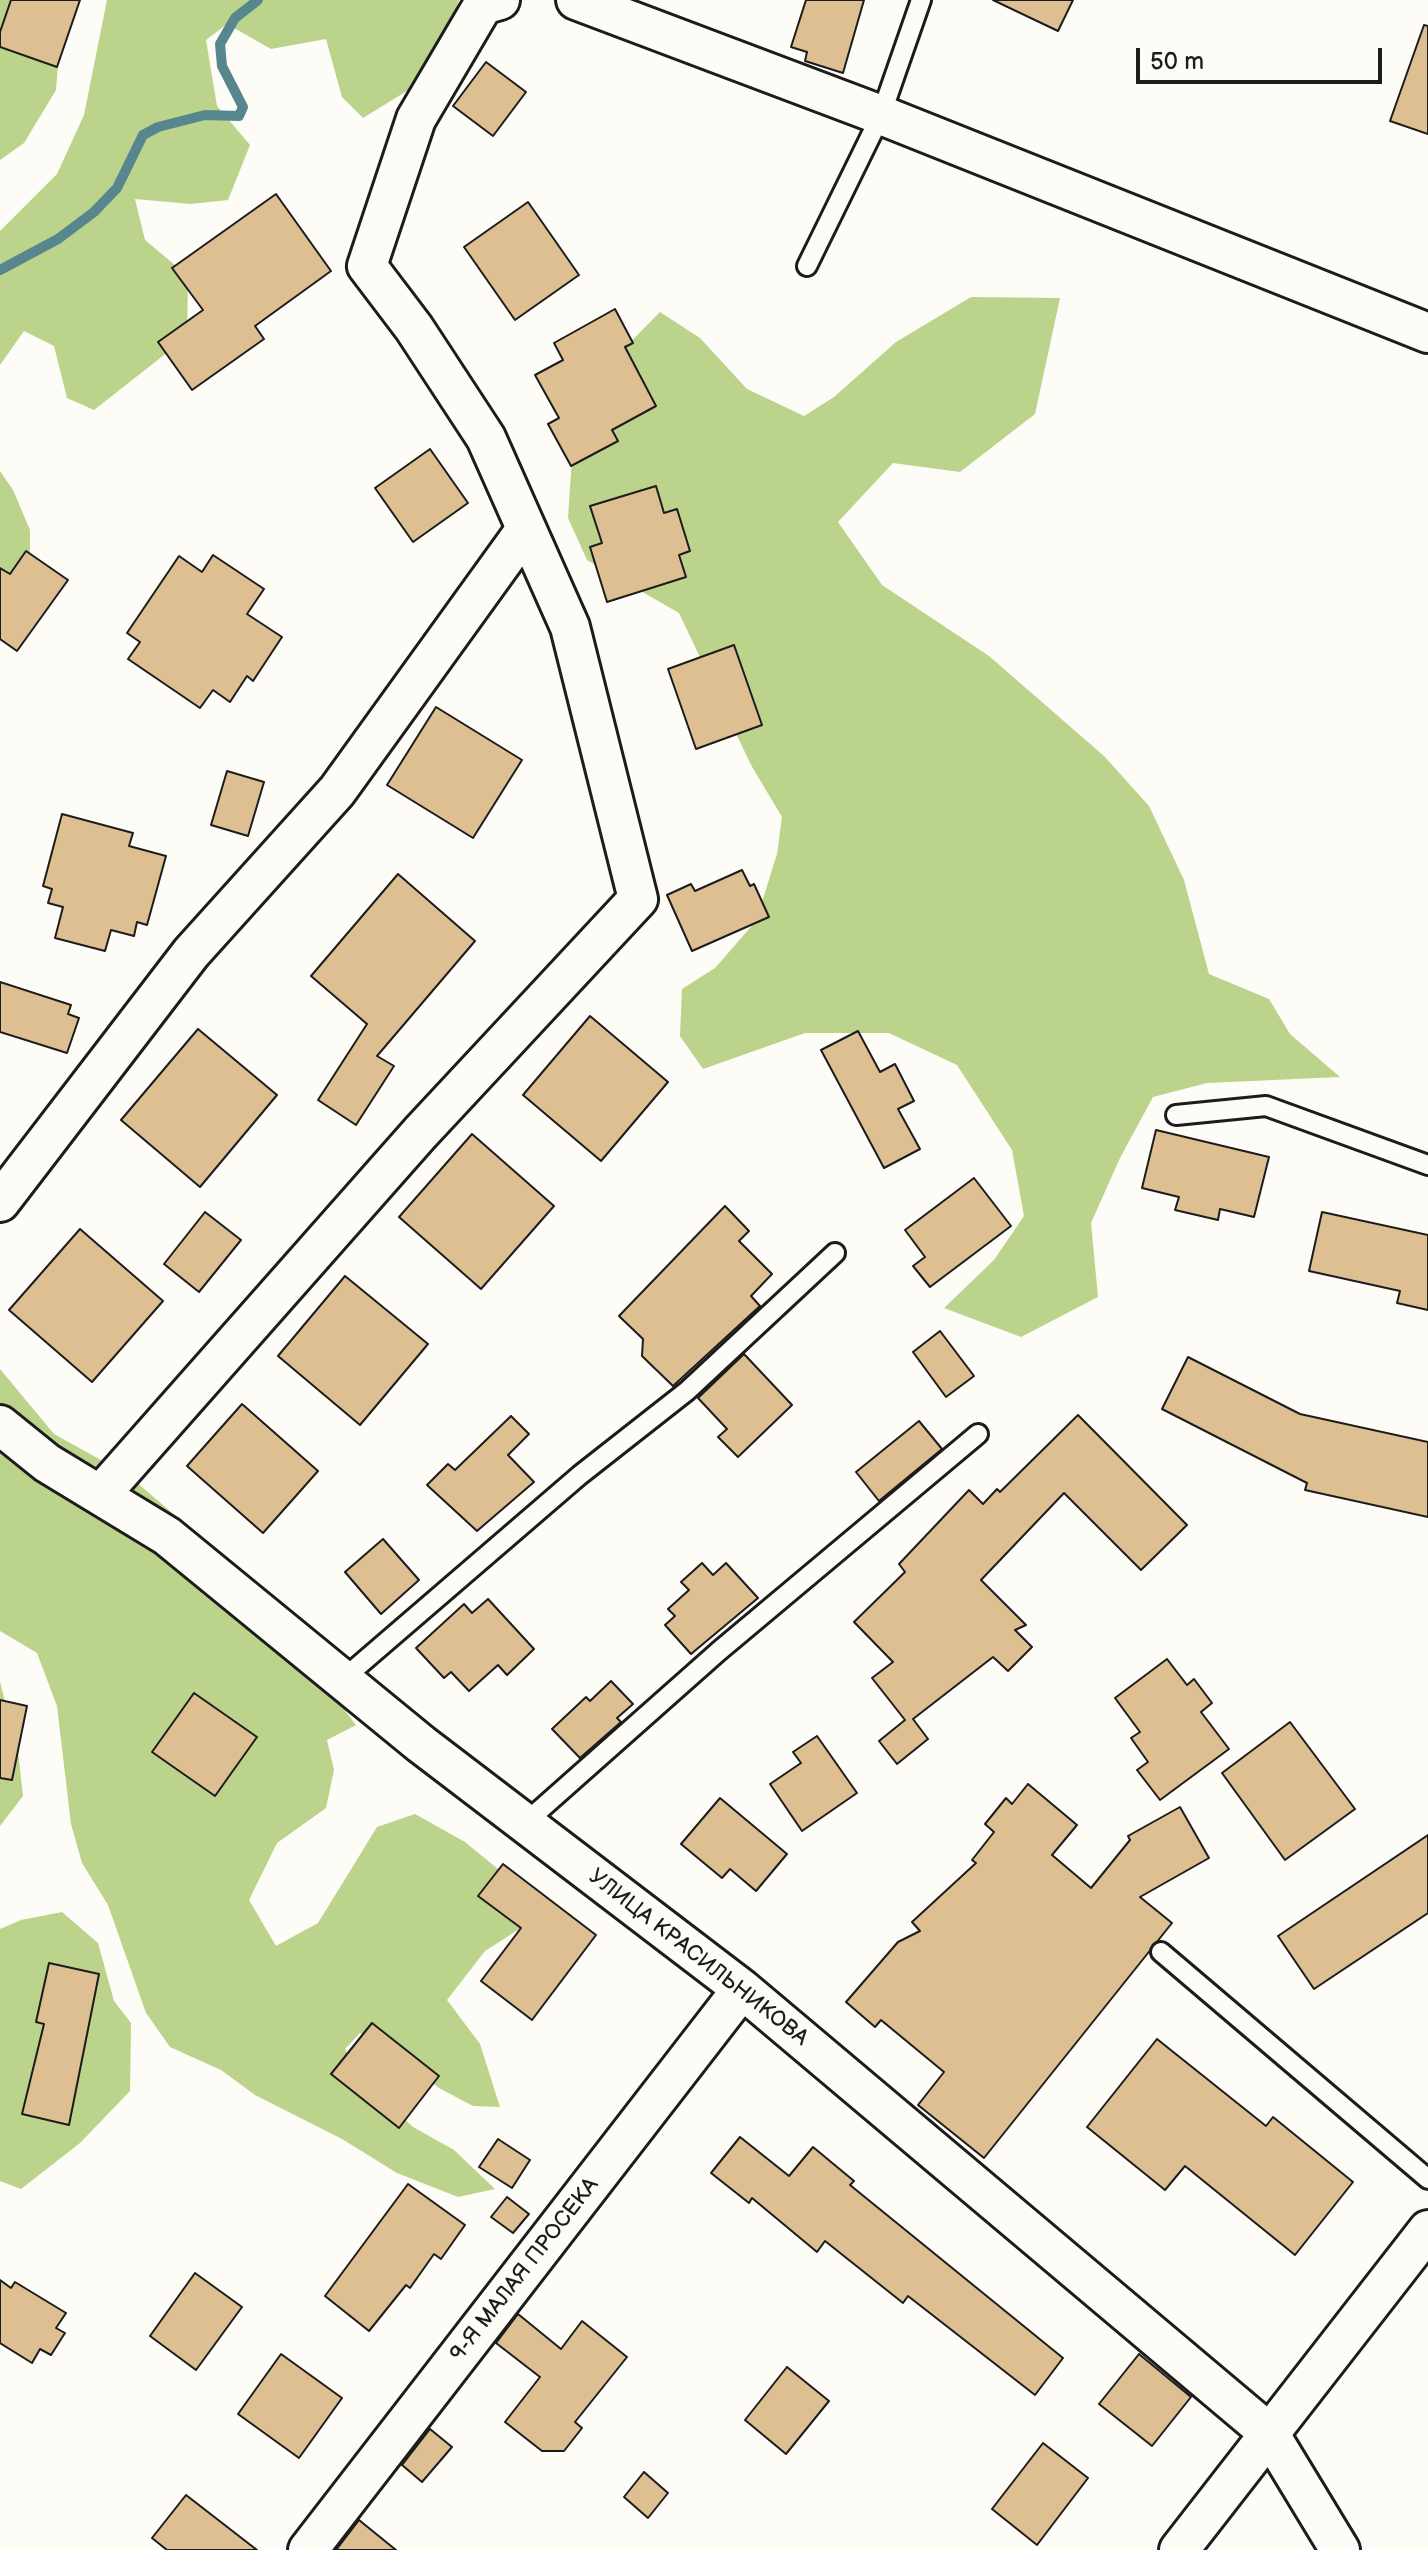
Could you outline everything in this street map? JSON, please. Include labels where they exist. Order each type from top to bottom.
[{"type":"street","points":[[101,1494],[420,1133],[638,899],[570,627],[486,438],[414,328],[367,266],[416,119],[483,5],[500,0]]},
{"type":"street","points":[[576,0],[881,115],[1428,333]]},
{"type":"street","points":[[0,1202],[191,953],[337,791],[526,529]]},
{"type":"street","name":"УЛИЦА КРАСИЛЬНИКОВА","points":[[0,1425],[47,1463],[167,1536],[525,1823],[742,1989],[1269,2433],[1340,2550]]},
{"type":"street","name":"9-Я МАЛАЯ ПРОСЕКА","points":[[308,2550],[742,1989]]},
{"type":"street","points":[[1179,2550],[1428,2230]]},
{"type":"lane","points":[[807,266],[881,115],[921,0]]},
{"type":"lane","points":[[1176,1115],[1266,1106],[1428,1165]]},
{"type":"lane","points":[[343,1679],[580,1475],[687,1391],[835,1253]]},
{"type":"lane","points":[[525,1823],[719,1651],[978,1434]]},
{"type":"lane","points":[[1161,1952],[1428,2179]]},
{"type":"green space","points":[[0,0],[63,0],[56,90],[24,143],[0,160]]},
{"type":"green space","points":[[107,0],[459,0],[447,34],[410,89],[363,118],[342,97],[326,39],[271,49],[227,24],[206,40],[217,106],[250,145],[228,200],[191,204],[135,199],[145,240],[188,276],[187,337],[94,410],[67,398],[54,346],[24,331],[0,365],[0,231],[57,174],[84,115]]},
{"type":"green space","points":[[971,297],[1060,298],[1035,414],[960,472],[893,463],[838,522],[882,585],[989,656],[1104,756],[1149,806],[1184,880],[1209,974],[1269,999],[1290,1034],[1340,1077],[1207,1083],[1153,1097],[1120,1158],[1091,1223],[1098,1297],[1021,1337],[944,1308],[994,1260],[1024,1216],[1012,1150],[957,1065],[889,1033],[805,1033],[703,1069],[680,1036],[682,989],[715,968],[756,921],[777,854],[782,817],[751,765],[679,613],[587,560],[568,518],[574,428],[594,379],[660,312],[700,338],[747,389],[804,416],[834,397],[896,342]]},
{"type":"green space","points":[[0,471],[13,490],[30,530],[30,578],[0,613]]},
{"type":"green space","points":[[0,1369],[54,1434],[128,1475],[177,1517],[279,1625],[356,1725],[327,1740],[334,1770],[326,1808],[277,1843],[249,1900],[276,1946],[318,1923],[377,1827],[415,1814],[465,1842],[503,1873],[521,1928],[485,1951],[447,2000],[480,2044],[500,2107],[473,2106],[439,2088],[381,2044],[360,2033],[345,2049],[365,2082],[413,2127],[454,2150],[495,2189],[458,2197],[397,2173],[342,2139],[255,2095],[221,2070],[170,2047],[146,2013],[108,1905],[82,1863],[71,1824],[57,1706],[37,1653],[0,1631]]},
{"type":"green space","points":[[0,1682],[18,1751],[23,1796],[0,1826]]},
{"type":"green space","points":[[62,1912],[98,1943],[114,2001],[131,2023],[130,2091],[80,2143],[21,2189],[0,2181],[0,1929],[21,1920]]},
{"type":"building","points":[[11,0],[80,0],[57,67],[0,47],[0,32]]},
{"type":"building","points":[[806,0],[864,0],[843,73],[805,61],[807,52],[791,47]]},
{"type":"building","points":[[993,0],[1073,0],[1058,31]]},
{"type":"building","points":[[1424,25],[1428,26],[1428,134],[1390,121]]},
{"type":"building","points":[[486,62],[526,92],[493,136],[453,106]]},
{"type":"building","points":[[276,194],[331,271],[255,326],[264,339],[192,390],[158,342],[203,310],[172,268]]},
{"type":"building","points":[[528,202],[579,275],[515,320],[464,247]]},
{"type":"building","points":[[615,309],[633,343],[625,347],[656,406],[612,430],[618,441],[571,466],[548,424],[559,418],[535,375],[563,360],[554,343]]},
{"type":"building","points":[[430,449],[468,503],[413,542],[375,488]]},
{"type":"building","points":[[656,486],[664,513],[677,509],[690,551],[679,555],[686,577],[607,602],[590,547],[602,543],[590,506]]},
{"type":"building","points":[[26,551],[68,580],[17,651],[0,639],[0,568],[10,574]]},
{"type":"building","points":[[213,555],[264,589],[247,614],[282,637],[253,681],[247,676],[230,702],[213,690],[200,708],[128,659],[140,642],[127,633],[179,556],[202,572]]},
{"type":"building","points":[[734,645],[762,725],[696,749],[668,669]]},
{"type":"building","points":[[436,707],[522,760],[473,838],[387,785]]},
{"type":"building","points":[[227,771],[264,782],[248,836],[211,825]]},
{"type":"building","points":[[62,814],[133,833],[129,846],[166,856],[147,925],[137,922],[134,936],[111,930],[105,951],[55,938],[63,907],[48,903],[52,889],[43,886]]},
{"type":"building","points":[[742,870],[750,886],[754,884],[769,917],[692,951],[667,895],[691,884],[695,891]]},
{"type":"building","points":[[398,874],[475,941],[377,1056],[394,1066],[356,1125],[318,1100],[367,1024],[311,976]]},
{"type":"building","points":[[0,982],[71,1005],[68,1014],[79,1018],[67,1053],[0,1032]]},
{"type":"building","points":[[590,1016],[668,1082],[601,1161],[523,1095]]},
{"type":"building","points":[[198,1029],[277,1095],[200,1187],[121,1120]]},
{"type":"building","points":[[858,1031],[880,1072],[895,1064],[914,1101],[898,1109],[920,1149],[884,1168],[821,1050]]},
{"type":"building","points":[[1156,1130],[1269,1157],[1254,1217],[1220,1209],[1218,1220],[1175,1210],[1179,1197],[1142,1188]]},
{"type":"building","points":[[472,1134],[554,1206],[481,1289],[399,1217]]},
{"type":"building","points":[[974,1178],[1011,1226],[930,1287],[913,1266],[925,1257],[905,1230]]},
{"type":"building","points":[[725,1206],[749,1231],[739,1241],[772,1274],[751,1296],[760,1306],[673,1386],[642,1356],[643,1339],[619,1316]]},
{"type":"building","points":[[205,1212],[241,1240],[199,1292],[164,1264]]},
{"type":"building","points":[[1322,1212],[1428,1235],[1428,1310],[1397,1303],[1400,1291],[1309,1271]]},
{"type":"building","points":[[80,1229],[163,1301],[92,1382],[9,1310]]},
{"type":"building","points":[[345,1276],[428,1344],[360,1425],[278,1356]]},
{"type":"building","points":[[940,1331],[974,1376],[946,1397],[913,1352]]},
{"type":"building","points":[[744,1354],[792,1405],[738,1457],[718,1437],[727,1429],[698,1398]]},
{"type":"building","points":[[1188,1357],[1300,1414],[1428,1442],[1428,1517],[1305,1490],[1307,1483],[1162,1409]]},
{"type":"building","points":[[242,1404],[318,1471],[263,1533],[187,1466]]},
{"type":"building","points":[[1078,1415],[1187,1525],[1141,1570],[1064,1493],[981,1580],[1026,1625],[1015,1630],[1032,1647],[1008,1671],[993,1657],[913,1719],[928,1739],[897,1764],[879,1741],[905,1720],[872,1678],[893,1662],[854,1622],[905,1572],[899,1564],[969,1490],[983,1504],[997,1489],[1000,1492]]},
{"type":"building","points":[[511,1416],[529,1434],[508,1455],[534,1482],[477,1531],[427,1485],[448,1464],[455,1470]]},
{"type":"building","points":[[919,1421],[942,1449],[879,1501],[856,1472]]},
{"type":"building","points":[[383,1539],[419,1580],[381,1614],[345,1572]]},
{"type":"building","points":[[702,1563],[713,1575],[726,1563],[758,1598],[691,1654],[665,1625],[675,1616],[668,1609],[689,1590],[681,1582]]},
{"type":"building","points":[[488,1599],[534,1649],[507,1675],[498,1665],[469,1691],[451,1672],[444,1678],[416,1648],[464,1604],[472,1613]]},
{"type":"building","points":[[1167,1659],[1187,1685],[1194,1679],[1212,1703],[1201,1712],[1229,1749],[1160,1800],[1137,1770],[1148,1762],[1131,1738],[1140,1732],[1115,1698]]},
{"type":"building","points":[[611,1681],[633,1704],[617,1718],[621,1722],[580,1758],[552,1729],[586,1697],[590,1701]]},
{"type":"building","points":[[194,1693],[257,1737],[215,1796],[152,1752]]},
{"type":"building","points":[[0,1700],[27,1706],[12,1780],[0,1778]]},
{"type":"building","points":[[1290,1722],[1355,1809],[1285,1860],[1222,1773]]},
{"type":"building","points":[[817,1736],[857,1793],[802,1831],[770,1784],[801,1763],[793,1752]]},
{"type":"building","points":[[1028,1784],[1077,1825],[1052,1855],[1091,1888],[1130,1840],[1128,1836],[1180,1807],[1209,1858],[1140,1897],[1172,1923],[984,2158],[918,2105],[944,2072],[881,2020],[875,2027],[846,2002],[898,1942],[920,1931],[912,1922],[976,1863],[972,1860],[994,1832],[985,1824],[1006,1798],[1012,1804]]},
{"type":"building","points":[[720,1798],[787,1854],[756,1891],[730,1869],[722,1878],[681,1844]]},
{"type":"building","points":[[1428,1835],[1428,1913],[1314,1989],[1278,1936]]},
{"type":"building","points":[[503,1864],[596,1935],[532,2020],[481,1981],[521,1928],[478,1896]]},
{"type":"building","points":[[49,1963],[99,1974],[69,2125],[22,2114],[44,2024],[36,2022]]},
{"type":"building","points":[[372,2023],[439,2076],[399,2128],[331,2074]]},
{"type":"building","points":[[1157,2039],[1266,2126],[1273,2117],[1353,2182],[1295,2255],[1185,2166],[1165,2190],[1087,2127]]},
{"type":"building","points":[[740,2137],[789,2176],[813,2147],[854,2181],[850,2185],[1063,2358],[1035,2395],[908,2296],[903,2303],[825,2241],[817,2252],[752,2198],[749,2203],[711,2173]]},
{"type":"building","points":[[498,2139],[530,2160],[512,2188],[479,2167]]},
{"type":"building","points":[[408,2184],[465,2225],[441,2259],[434,2254],[410,2288],[406,2285],[369,2331],[325,2296]]},
{"type":"building","points":[[507,2197],[529,2214],[513,2233],[491,2217]]},
{"type":"building","points":[[195,2273],[242,2307],[196,2370],[150,2336]]},
{"type":"building","points":[[0,2280],[11,2288],[15,2282],[66,2313],[56,2328],[65,2333],[51,2355],[40,2349],[32,2363],[0,2343]]},
{"type":"building","points":[[518,2314],[561,2349],[582,2321],[627,2357],[575,2422],[582,2428],[564,2451],[542,2451],[505,2422],[540,2377],[496,2343]]},
{"type":"building","points":[[281,2354],[342,2398],[299,2458],[238,2414]]},
{"type":"building","points":[[1139,2354],[1191,2397],[1152,2446],[1099,2404]]},
{"type":"building","points":[[787,2367],[829,2401],[786,2454],[745,2420]]},
{"type":"building","points":[[430,2429],[452,2447],[422,2482],[402,2465]]},
{"type":"building","points":[[1043,2443],[1088,2478],[1037,2545],[992,2509]]},
{"type":"building","points":[[644,2472],[668,2493],[648,2518],[624,2497]]},
{"type":"building","points":[[186,2495],[257,2550],[167,2550],[152,2538]]},
{"type":"building","points":[[359,2520],[396,2550],[336,2550]]},
{"type":"waterway","points":[[0,270],[58,239],[94,212],[117,188],[143,135],[158,127],[205,115],[239,116],[243,107],[222,66],[220,44],[235,18],[258,0]]}]
